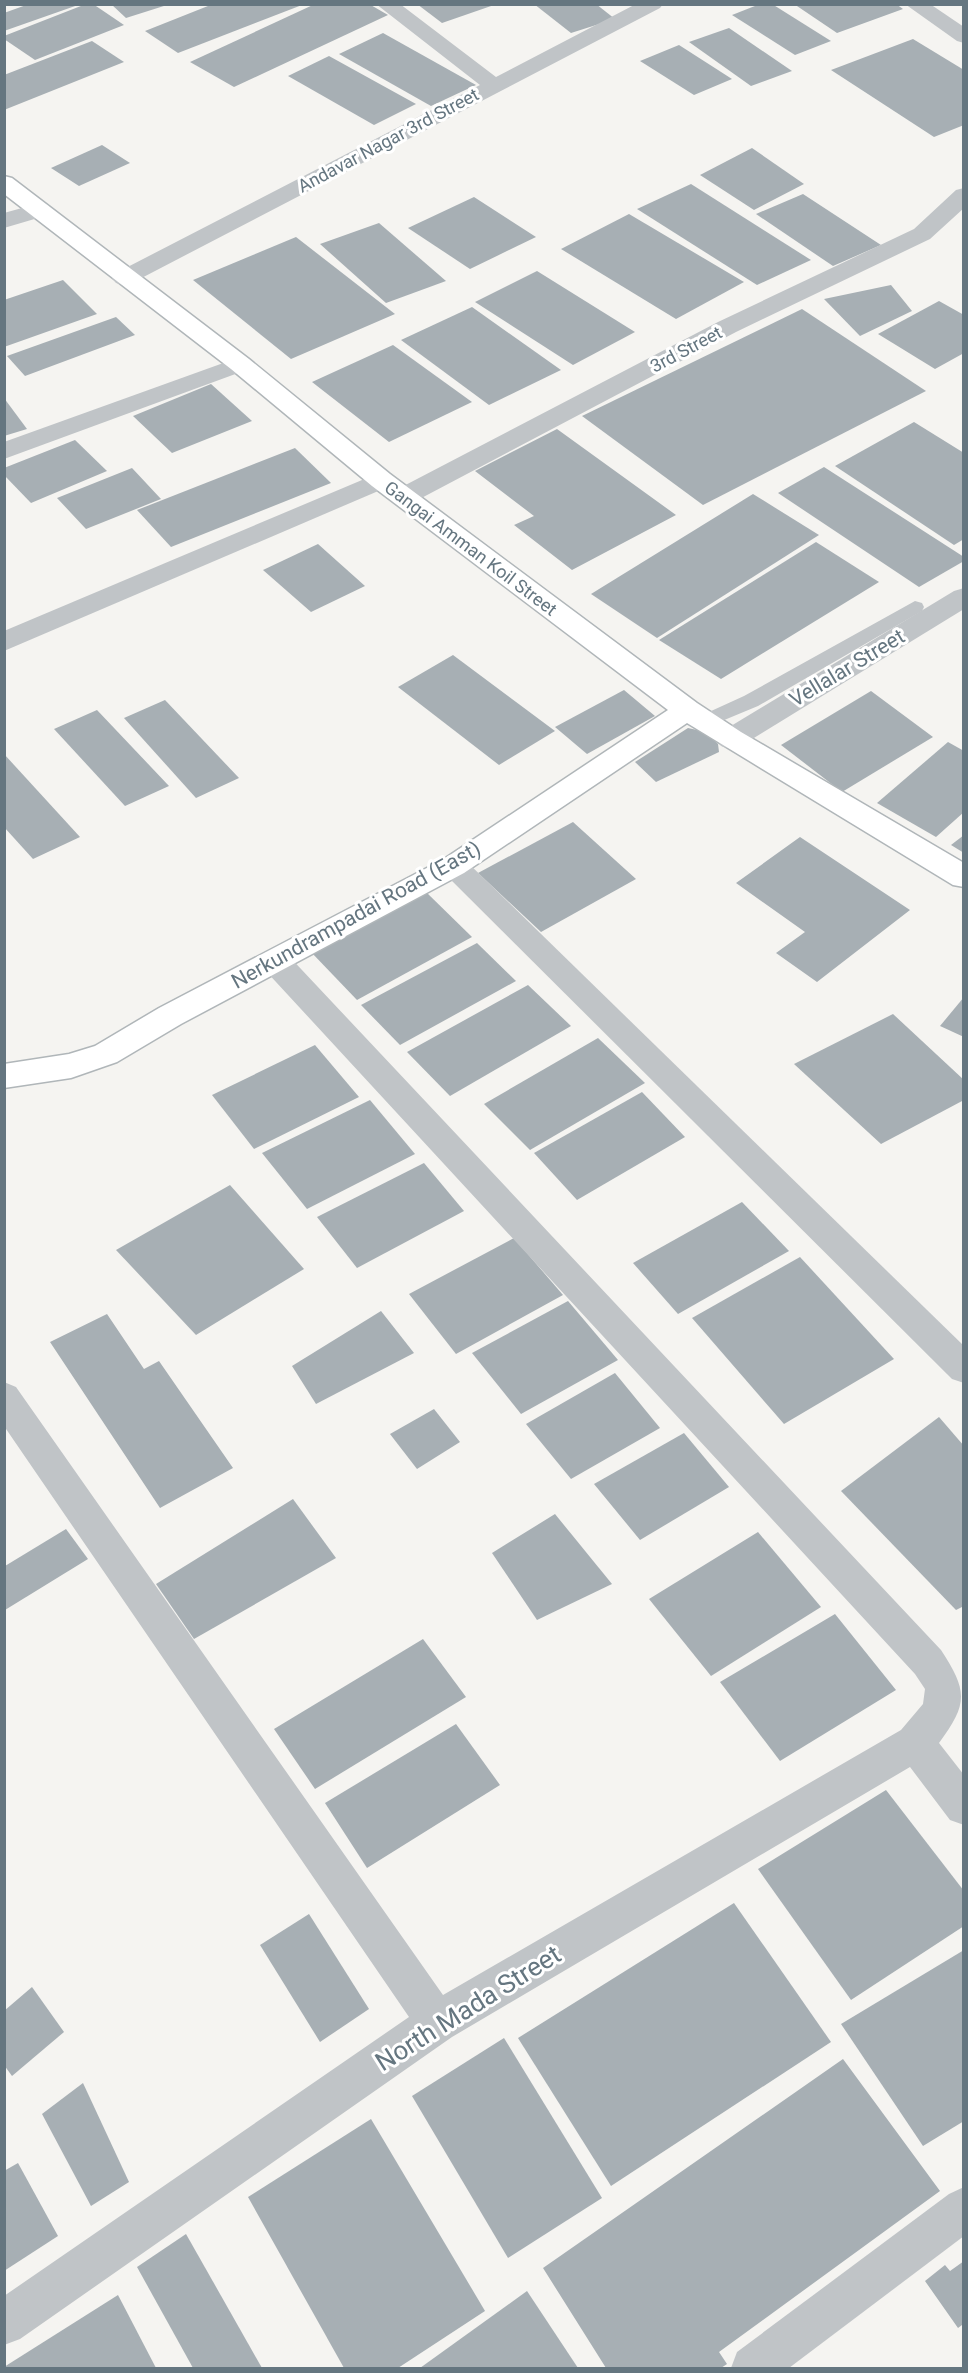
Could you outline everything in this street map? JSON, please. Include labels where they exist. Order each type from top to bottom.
[{"type":"street","points":[[386,4],[494,85]]},
{"type":"street","name":"Andavar Nagar 3rd Street","points":[[124,278],[653,4]]},
{"type":"street","points":[[915,4],[963,37]]},
{"type":"street","name":"Gangai Amman Koil Street","points":[[4,183],[124,278],[240,364],[381,480],[696,716],[963,877]]},
{"type":"street","name":"3rd Street","points":[[404,497],[727,327],[922,234],[963,195]]},
{"type":"street","points":[[4,221],[40,210]]},
{"type":"street","points":[[4,451],[240,364]]},
{"type":"street","points":[[4,642],[381,480]]},
{"type":"street","name":"Vellalar Street","points":[[731,739],[963,597]]},
{"type":"street","name":"Nerkundrampadai Road (East)","points":[[4,1076],[71,1066],[106,1054],[170,1016],[454,866],[696,716]]},
{"type":"street","points":[[454,866],[963,1369]]},
{"type":"street","name":"North Mada Street","points":[[4,2323],[437,2022],[915,1743],[941,1711],[944,1686],[928,1662],[274,962]]},
{"type":"street","points":[[4,1397],[437,2022]]},
{"type":"street","points":[[915,1743],[963,1807]]},
{"type":"street","points":[[753,2368],[963,2209]]},
{"type":"lane","points":[[696,716],[751,701],[915,607]]},
{"type":"building","points":[[29,4],[78,5],[4,31],[4,13]]},
{"type":"building","points":[[86,4],[93,4],[124,25],[35,60],[4,39],[4,36]]},
{"type":"building","points":[[111,4],[167,4],[167,5],[126,18]]},
{"type":"building","points":[[213,4],[302,5],[178,53],[145,31]]},
{"type":"building","points":[[315,4],[369,4],[388,15],[234,87],[190,62]]},
{"type":"building","points":[[417,4],[494,4],[494,5],[442,23]]},
{"type":"building","points":[[534,4],[596,4],[615,19],[571,33]]},
{"type":"building","points":[[760,4],[772,4],[831,41],[795,55],[732,15]]},
{"type":"building","points":[[794,4],[896,4],[903,9],[837,33]]},
{"type":"building","points":[[729,28],[792,71],[751,86],[689,42]]},
{"type":"building","points":[[383,33],[476,85],[431,106],[339,54]]},
{"type":"building","points":[[913,39],[964,70],[964,125],[934,137],[831,70]]},
{"type":"building","points":[[92,41],[124,62],[4,110],[4,75]]},
{"type":"building","points":[[679,45],[732,79],[694,95],[640,61]]},
{"type":"building","points":[[329,56],[416,104],[374,125],[288,76]]},
{"type":"building","points":[[102,145],[130,163],[79,186],[51,168]]},
{"type":"building","points":[[752,148],[804,184],[754,210],[700,175]]},
{"type":"building","points":[[691,184],[811,260],[757,285],[637,209]]},
{"type":"building","points":[[803,194],[881,245],[833,266],[756,214]]},
{"type":"building","points":[[474,197],[536,237],[470,269],[408,228]]},
{"type":"building","points":[[629,214],[744,282],[676,319],[561,249]]},
{"type":"building","points":[[379,223],[446,281],[386,303],[320,244]]},
{"type":"building","points":[[296,237],[395,314],[291,359],[193,280]]},
{"type":"building","points":[[537,271],[635,332],[573,365],[475,302]]},
{"type":"building","points":[[63,280],[97,314],[4,347],[4,300]]},
{"type":"building","points":[[891,285],[912,311],[860,336],[824,299]]},
{"type":"building","points":[[939,301],[964,315],[964,353],[935,369],[878,334]]},
{"type":"building","points":[[472,307],[561,370],[489,405],[401,340]]},
{"type":"building","points":[[802,309],[926,391],[703,505],[582,416]]},
{"type":"building","points":[[116,317],[135,335],[25,376],[7,356]]},
{"type":"building","points":[[393,345],[472,402],[389,442],[312,382]]},
{"type":"building","points":[[211,384],[252,421],[172,453],[133,416]]},
{"type":"building","points":[[4,398],[27,429],[4,436]]},
{"type":"building","points":[[914,422],[964,453],[964,539],[954,545],[835,466]]},
{"type":"building","points":[[557,429],[676,515],[572,570],[514,525],[534,516],[475,471]]},
{"type":"building","points":[[75,440],[107,471],[31,503],[4,475],[4,468]]},
{"type":"building","points":[[295,448],[331,483],[171,547],[137,510]]},
{"type":"building","points":[[824,467],[964,557],[964,561],[919,587],[778,493]]},
{"type":"building","points":[[132,468],[161,499],[86,529],[57,498]]},
{"type":"building","points":[[753,494],[819,535],[657,638],[591,594]]},
{"type":"building","points":[[816,542],[879,582],[721,679],[659,640]]},
{"type":"building","points":[[318,544],[365,586],[311,612],[263,570]]},
{"type":"building","points":[[453,655],[555,731],[499,765],[398,687]]},
{"type":"building","points":[[624,690],[655,716],[587,754],[555,727]]},
{"type":"building","points":[[871,691],[933,737],[842,792],[781,745]]},
{"type":"building","points":[[165,700],[239,778],[196,798],[124,718]]},
{"type":"building","points":[[97,710],[169,786],[125,806],[54,729]]},
{"type":"building","points":[[688,728],[706,732],[718,744],[719,752],[656,782],[635,762]]},
{"type":"building","points":[[948,742],[964,751],[964,812],[936,837],[877,803]]},
{"type":"building","points":[[4,754],[80,837],[33,859],[4,827]]},
{"type":"building","points":[[573,822],[636,879],[541,932],[478,873]]},
{"type":"building","points":[[964,835],[964,853],[951,845]]},
{"type":"building","points":[[800,837],[910,910],[817,982],[776,953],[805,932],[736,883]]},
{"type":"building","points":[[426,892],[472,937],[357,1000],[311,952]]},
{"type":"building","points":[[477,943],[516,981],[400,1045],[361,1005]]},
{"type":"building","points":[[528,985],[571,1026],[450,1096],[407,1052]]},
{"type":"building","points":[[964,997],[964,1037],[940,1026]]},
{"type":"building","points":[[893,1014],[964,1080],[964,1100],[881,1144],[794,1064]]},
{"type":"building","points":[[598,1038],[645,1083],[530,1150],[484,1104]]},
{"type":"building","points":[[315,1045],[359,1097],[254,1149],[212,1095]]},
{"type":"building","points":[[642,1092],[685,1137],[577,1200],[534,1153]]},
{"type":"building","points":[[370,1100],[415,1154],[307,1209],[262,1153]]},
{"type":"building","points":[[424,1163],[464,1211],[357,1268],[317,1217]]},
{"type":"building","points":[[230,1185],[304,1269],[196,1335],[116,1250]]},
{"type":"building","points":[[742,1202],[789,1251],[678,1314],[633,1263]]},
{"type":"building","points":[[514,1238],[563,1295],[456,1354],[409,1294]]},
{"type":"building","points":[[800,1257],[894,1359],[784,1424],[692,1318]]},
{"type":"building","points":[[568,1301],[618,1360],[521,1414],[472,1353]]},
{"type":"building","points":[[381,1311],[414,1353],[316,1404],[292,1366]]},
{"type":"building","points":[[107,1314],[144,1369],[159,1361],[233,1468],[160,1508],[50,1342]]},
{"type":"building","points":[[615,1373],[660,1428],[571,1479],[526,1424]]},
{"type":"building","points":[[434,1409],[460,1442],[417,1469],[390,1434]]},
{"type":"building","points":[[939,1417],[964,1446],[964,1606],[956,1610],[841,1491]]},
{"type":"building","points":[[684,1433],[729,1487],[640,1540],[594,1484]]},
{"type":"building","points":[[293,1499],[336,1558],[194,1639],[156,1584]]},
{"type":"building","points":[[555,1514],[612,1584],[537,1620],[492,1553]]},
{"type":"building","points":[[66,1529],[88,1559],[5,1610],[5,1566]]},
{"type":"building","points":[[758,1532],[821,1607],[711,1676],[649,1599]]},
{"type":"building","points":[[835,1614],[896,1690],[780,1761],[720,1682]]},
{"type":"building","points":[[423,1639],[466,1697],[315,1789],[274,1729]]},
{"type":"building","points":[[456,1724],[500,1785],[367,1868],[325,1803]]},
{"type":"building","points":[[886,1790],[964,1891],[964,1926],[851,2000],[758,1869]]},
{"type":"building","points":[[734,1903],[831,2042],[611,2186],[518,2038]]},
{"type":"building","points":[[309,1914],[369,2009],[320,2042],[260,1945]]},
{"type":"building","points":[[964,1950],[964,2121],[923,2146],[841,2024]]},
{"type":"building","points":[[32,1987],[64,2032],[12,2076],[4,2065],[4,2011]]},
{"type":"building","points":[[504,2038],[602,2198],[508,2258],[412,2096]]},
{"type":"building","points":[[843,2059],[940,2191],[719,2352],[727,2364],[721,2368],[606,2368],[543,2268]]},
{"type":"building","points":[[83,2083],[129,2182],[91,2206],[42,2114]]},
{"type":"building","points":[[371,2119],[485,2311],[398,2368],[344,2368],[248,2197]]},
{"type":"building","points":[[18,2163],[58,2236],[4,2271],[4,2171]]},
{"type":"building","points":[[186,2234],[262,2368],[193,2368],[137,2267]]},
{"type":"building","points":[[964,2261],[964,2327],[962,2325],[958,2328],[925,2281],[945,2265],[950,2271]]},
{"type":"building","points":[[527,2291],[578,2368],[420,2368]]},
{"type":"building","points":[[118,2295],[156,2368],[4,2368],[4,2367]]}]
